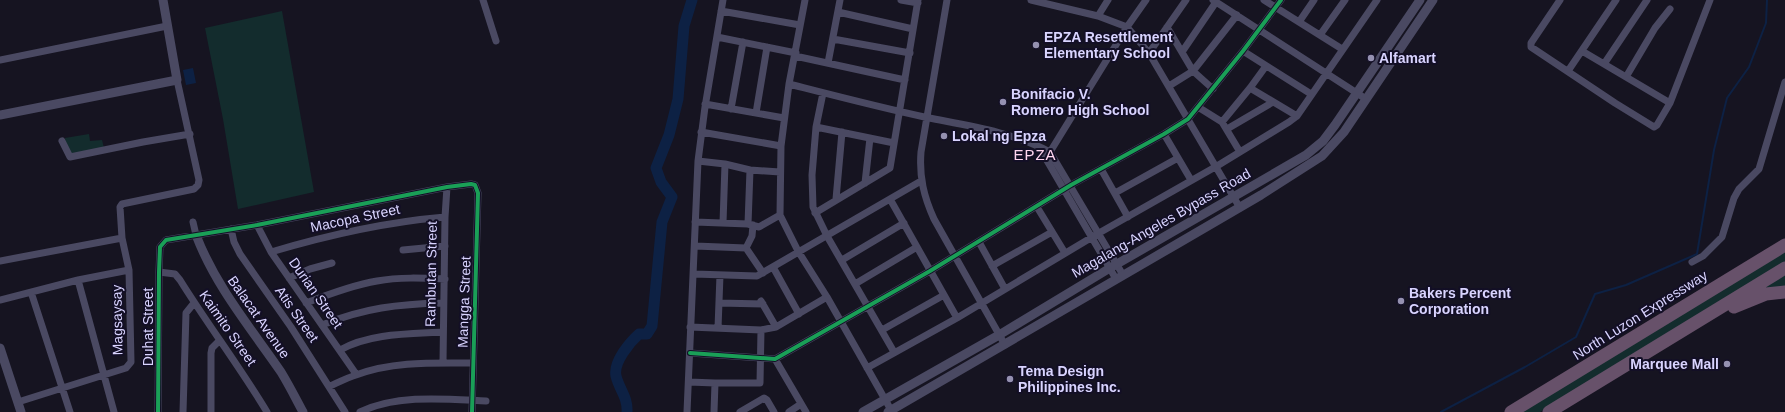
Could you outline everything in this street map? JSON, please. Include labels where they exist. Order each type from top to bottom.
[{"type":"highway","name":"North Luzon Expressway","points":[[1511,412],[1785,245]]},
{"type":"highway","points":[[1549,412],[1785,268]]},
{"type":"highway","points":[[1692,326],[1766,294],[1785,292]]},
{"type":"street","points":[[62,140],[70,157],[190,134],[177,80],[163,0]]},
{"type":"street","points":[[483,0],[496,41]]},
{"type":"street","points":[[687,412],[698,161],[705,104],[723,0]]},
{"type":"street","points":[[805,0],[784,118],[781,146],[780,215],[798,251],[827,297],[867,368],[889,411]]},
{"type":"street","points":[[828,63],[840,0]]},
{"type":"street","points":[[815,213],[836,199],[890,168],[918,2],[902,0]]},
{"type":"street","points":[[947,0],[921,152],[921,181],[926,200],[934,219],[1005,345]]},
{"type":"street","points":[[1031,0],[1098,16],[1127,27],[1149,53],[1217,166],[1240,208]]},
{"type":"street","points":[[1098,16],[1108,0]]},
{"type":"street","points":[[1043,156],[1050,152],[1127,27],[1146,0]]},
{"type":"street","points":[[1149,53],[1186,0]]},
{"type":"street","points":[[1264,0],[1342,49]]},
{"type":"street","points":[[690,354],[775,359],[978,242],[1068,187],[1164,134],[1188,119],[1244,51],[1281,0]]},
{"type":"street","points":[[1299,22],[1314,0]]},
{"type":"street","points":[[1320,35],[1345,0]]},
{"type":"street","points":[[867,368],[957,318],[1095,235],[1217,166],[1297,116],[1377,0]]},
{"type":"street","name":"Magalang-Angeles Bypass Road","points":[[863,412],[999,335],[1114,266],[1295,162],[1316,148],[1332,130],[1420,0]]},
{"type":"street","name":"Magalang-Angeles Bypass Road","points":[[889,411],[1240,208],[1322,156],[1344,132],[1433,0]]},
{"type":"street","points":[[1560,0],[1530,45],[1615,103],[1654,127],[1657,125],[1670,104],[1710,0]]},
{"type":"street","points":[[1568,71],[1616,0]]},
{"type":"street","points":[[1604,64],[1647,0]]},
{"type":"street","points":[[1182,52],[1214,1],[1327,72],[1366,99]]},
{"type":"street","points":[[1626,77],[1655,28],[1670,9]]},
{"type":"street","points":[[721,11],[800,25]]},
{"type":"street","points":[[838,12],[913,30]]},
{"type":"street","points":[[1169,86],[1193,72],[1237,15]]},
{"type":"street","points":[[0,60],[167,26]]},
{"type":"street","points":[[1167,27],[1193,72],[1213,89]]},
{"type":"street","points":[[717,37],[767,47],[828,63],[905,80]]},
{"type":"street","points":[[833,39],[910,53]]},
{"type":"street","points":[[731,109],[743,42]]},
{"type":"street","points":[[756,113],[767,47]]},
{"type":"street","points":[[1244,51],[1311,94]]},
{"type":"street","points":[[1582,51],[1670,104]]},
{"type":"street","points":[[1222,122],[1266,66]]},
{"type":"street","points":[[0,115],[177,80]]},
{"type":"street","points":[[1692,262],[1703,256],[1722,237],[1734,198],[1739,190],[1759,169],[1785,82]]},
{"type":"street","points":[[789,84],[928,118],[995,131],[1040,146],[1050,152],[1119,277]]},
{"type":"street","points":[[1250,88],[1297,116]]},
{"type":"street","points":[[823,93],[816,127],[812,175],[813,207],[827,236],[894,352]]},
{"type":"street","points":[[1227,129],[1273,102]]},
{"type":"street","points":[[705,104],[784,118]]},
{"type":"street","points":[[1198,107],[1222,122],[1240,152]]},
{"type":"street","points":[[816,127],[894,143]]},
{"type":"street","points":[[702,132],[781,146]]},
{"type":"street","points":[[836,199],[842,132]]},
{"type":"street","name":"Magsaysay","points":[[18,402],[104,376],[126,368],[131,362],[129,270],[122,238],[119,210],[122,204],[194,189],[198,185],[199,180],[190,134]]},
{"type":"street","points":[[1164,134],[1191,180]]},
{"type":"street","points":[[865,183],[870,138]]},
{"type":"street","points":[[1040,146],[1043,156],[1068,187]]},
{"type":"street","points":[[1115,194],[1178,158]]},
{"type":"street","points":[[698,161],[725,164],[750,170],[780,172]]},
{"type":"street","points":[[723,222],[725,164]]},
{"type":"street","points":[[1101,169],[1128,217]]},
{"type":"street","points":[[746,248],[752,236],[750,170]]},
{"type":"street","points":[[694,274],[753,277],[763,273],[798,251],[827,236],[921,181]]},
{"type":"street","name":"Mangga Street","points":[[447,187],[471,184],[475,185],[478,193],[472,412]]},
{"type":"street","points":[[193,222],[196,236],[447,187]]},
{"type":"street","name":"Rambutan Street","points":[[443,363],[443,303],[447,187]]},
{"type":"street","points":[[890,199],[957,318]]},
{"type":"street","points":[[1037,207],[1065,254]]},
{"type":"street","points":[[695,222],[751,224],[760,227],[780,215]]},
{"type":"street","name":"Macopa Street","points":[[271,252],[350,231],[413,220],[445,217]]},
{"type":"street","points":[[842,260],[904,223]]},
{"type":"street","name":"Durian Street","points":[[257,225],[271,252],[356,374]]},
{"type":"street","name":"Atis Street","points":[[231,229],[234,242],[240,254],[291,327],[330,386],[345,412]]},
{"type":"street","points":[[992,266],[1052,232]]},
{"type":"street","name":"Duhat Street","points":[[158,412],[160,247],[166,240],[196,236]]},
{"type":"street","name":"Balacat Avenue","points":[[196,236],[205,259],[219,284],[282,374],[303,412]]},
{"type":"street","points":[[0,261],[122,238]]},
{"type":"street","points":[[978,242],[1005,289]]},
{"type":"street","points":[[403,250],[445,246]]},
{"type":"street","points":[[694,246],[746,248]]},
{"type":"street","points":[[855,284],[917,247]]},
{"type":"street","points":[[746,248],[763,273]]},
{"type":"street","points":[[289,278],[310,269],[332,264]]},
{"type":"street","points":[[773,267],[799,314]]},
{"type":"street","points":[[0,300],[78,280],[129,270]]},
{"type":"street","name":"Kaimito Street","points":[[159,272],[175,274],[247,378],[267,412]]},
{"type":"street","points":[[718,328],[720,275]]},
{"type":"street","points":[[306,303],[342,290],[376,281],[412,278],[444,279]]},
{"type":"street","points":[[78,280],[114,412]]},
{"type":"street","points":[[31,292],[70,412]]},
{"type":"street","points":[[882,330],[944,294]]},
{"type":"street","points":[[690,327],[761,330],[776,327],[827,297]]},
{"type":"street","points":[[719,303],[761,302],[776,327]]},
{"type":"street","points":[[183,412],[186,313],[194,303]]},
{"type":"street","points":[[322,325],[348,314],[380,308],[411,304],[443,303]]},
{"type":"street","points":[[689,382],[760,383],[761,330]]},
{"type":"street","points":[[340,350],[362,342],[389,336],[443,332]]},
{"type":"street","points":[[211,412],[211,353],[212,348],[220,341]]},
{"type":"street","points":[[0,348],[22,412]]},
{"type":"street","points":[[775,359],[806,412]]},
{"type":"street","points":[[330,386],[356,374],[388,366],[409,364],[473,363]]},
{"type":"street","points":[[714,412],[715,382]]},
{"type":"street","points":[[740,412],[764,398],[767,400],[774,412]]},
{"type":"street","points":[[360,412],[387,403],[417,399],[486,401]]},
{"type":"street","points":[[789,412],[801,404]]},
{"type":"green space","points":[[282,11],[314,192],[238,209],[223,119],[205,28]]},
{"type":"green space","points":[[89,134],[90,141],[102,140],[104,148],[67,154],[65,138]]},
{"type":"green space","points":[[1785,249],[1785,264],[1540,412],[1524,412],[1523,410]]},
{"type":"green space","points":[[1785,274],[1785,288],[1754,293]]},
{"type":"water","points":[[193,68],[196,83],[186,85],[183,70]]},
{"type":"waterway","points":[[627,412],[625,397],[617,381],[616,371],[617,365],[627,347],[639,334],[647,334],[652,326],[662,222],[672,197],[661,182],[656,168],[669,135],[678,99],[684,26],[692,0]]},
{"type":"waterway","points":[[1441,412],[1525,367],[1576,337],[1595,294],[1626,285],[1697,254],[1714,150],[1727,98],[1749,67],[1766,23],[1767,0]]},
{"type":"cycle path","points":[[690,353],[775,359],[930,271],[1071,185],[1164,134],[1188,119],[1243,51],[1281,0]]},
{"type":"cycle path","points":[[158,412],[160,247],[166,240],[257,225],[447,187],[471,184],[475,185],[478,193],[472,412]]},
{"type":"place","name":"EPZA Resettlement Elementary School","points":[[1036,45]]},
{"type":"place","name":"Alfamart","points":[[1371,58]]},
{"type":"place","name":"Bonifacio V. Romero High School","points":[[1003,102]]},
{"type":"place","name":"Lokal ng Epza","points":[[944,136]]},
{"type":"place","name":"Bakers Percent Corporation","points":[[1401,301]]},
{"type":"place","name":"Marquee Mall","points":[[1727,364]]},
{"type":"place","name":"Tema Design Philippines Inc.","points":[[1010,379]]},
{"type":"district","name":"EPZA","points":[[1035,155]]}]
